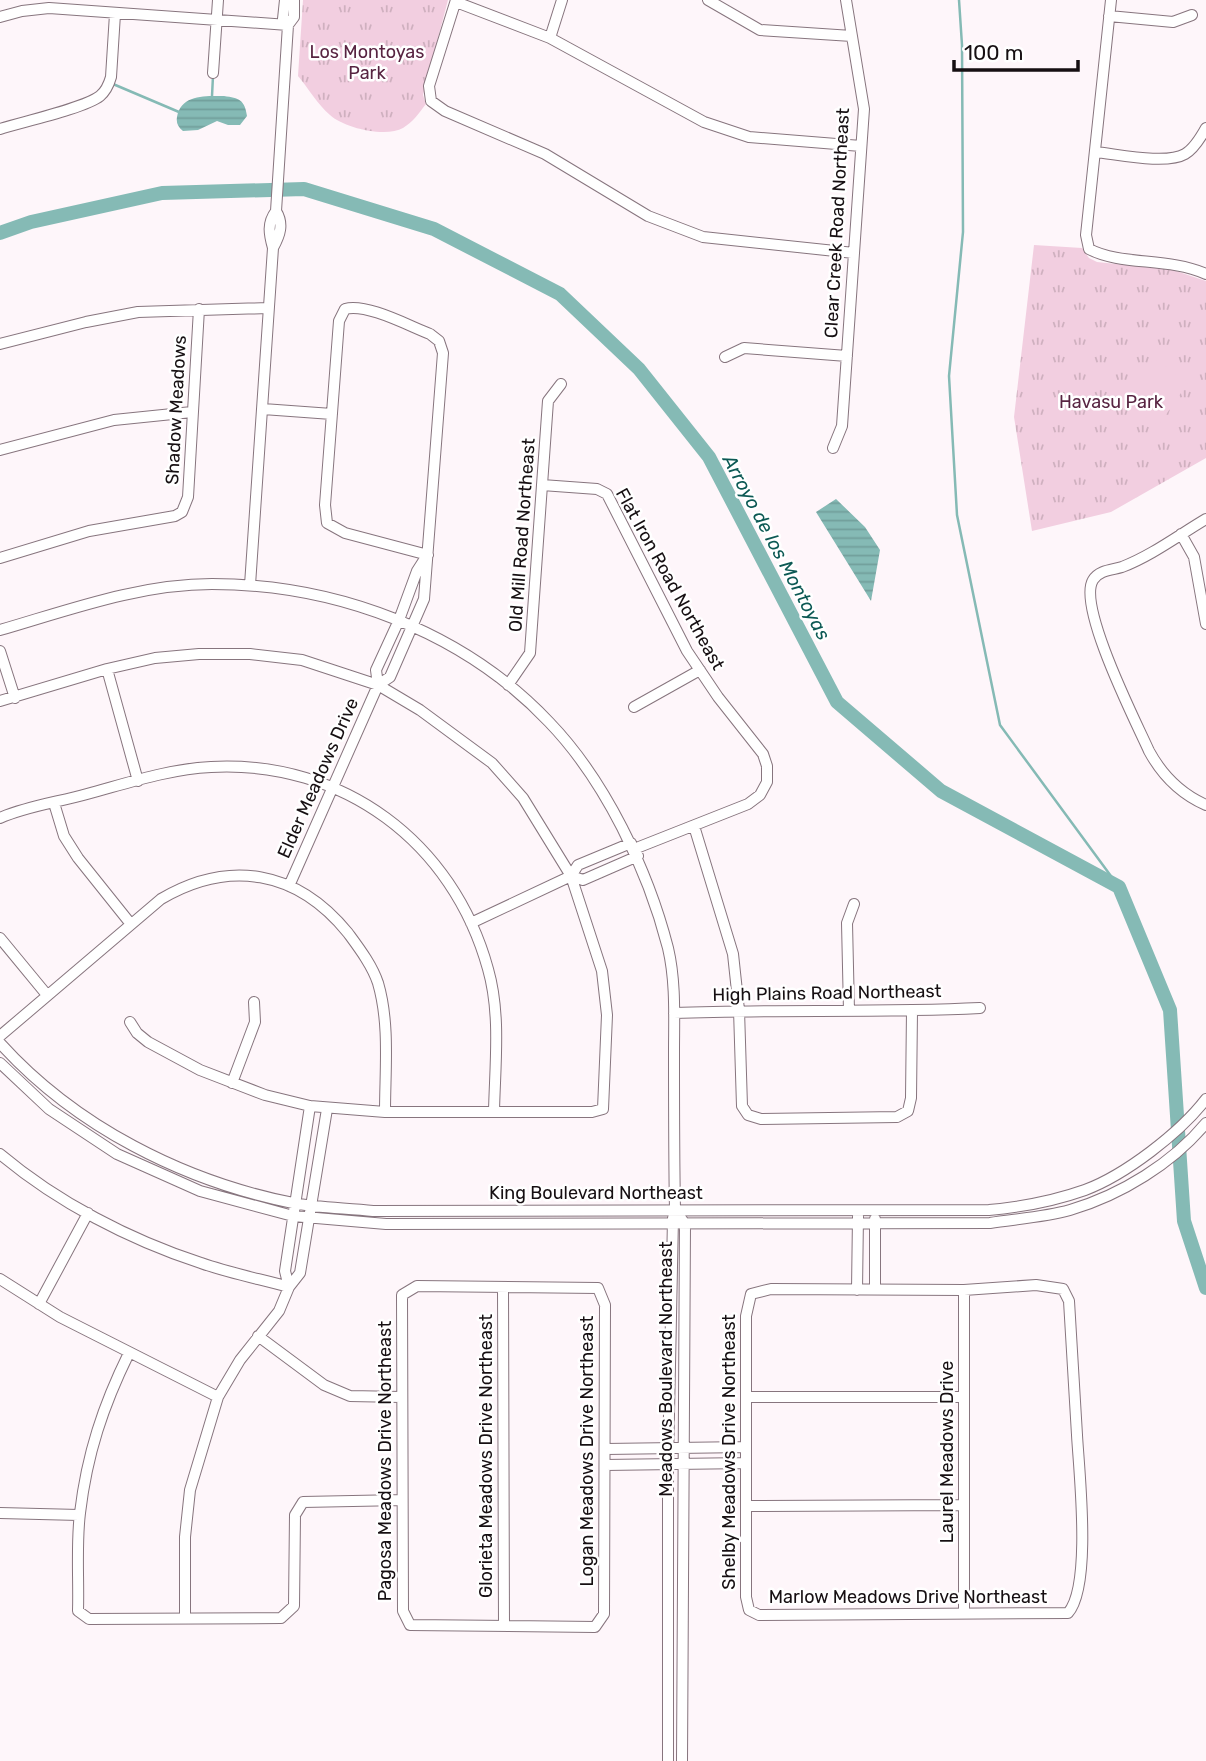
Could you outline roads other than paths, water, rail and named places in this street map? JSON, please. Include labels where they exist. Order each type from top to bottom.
[{"type":"street","points":[[213,73],[218,0]]},
{"type":"street","points":[[285,0],[283,19],[288,25]]},
{"type":"street","points":[[250,585],[273,248],[280,236],[282,220],[276,209],[288,25],[294,17],[294,0]]},
{"type":"street","points":[[550,38],[562,0]]},
{"type":"street","points":[[708,0],[760,30],[852,36]]},
{"type":"street","name":"Clear Creek Road Northeast","points":[[833,448],[842,426],[864,108],[846,0]]},
{"type":"street","points":[[1111,0],[1086,235],[1089,249],[1101,255],[1171,263],[1206,274]]},
{"type":"street","points":[[854,253],[702,237],[648,216],[545,154],[445,111],[431,101],[429,86],[456,1],[550,38],[704,122],[749,137],[861,146]]},
{"type":"street","points":[[0,17],[50,8],[288,25]]},
{"type":"street","points":[[0,129],[85,104],[99,97],[110,83],[115,14]]},
{"type":"street","points":[[1109,16],[1174,22],[1192,15]]},
{"type":"street","points":[[1095,152],[1167,159],[1184,154],[1198,141],[1206,128]]},
{"type":"street","points":[[0,344],[74,324],[125,314],[268,308]]},
{"type":"street","name":"Shadow Meadows","points":[[0,558],[89,531],[175,516],[182,512],[188,498],[200,309]]},
{"type":"street","points":[[378,685],[390,677],[424,599],[428,555],[443,353],[437,338],[430,334],[366,309],[345,309],[339,321],[325,505],[327,523],[345,533],[428,555]]},
{"type":"street","points":[[725,357],[744,348],[847,356]]},
{"type":"street","name":"Old Mill Road Northeast","points":[[508,685],[530,653],[548,401],[561,384]]},
{"type":"street","points":[[263,409],[332,414]]},
{"type":"street","points":[[0,450],[114,420],[192,412]]},
{"type":"street","name":"Flat Iron Road Northeast","points":[[471,923],[571,876],[583,880],[634,849],[748,804],[760,795],[766,782],[767,766],[763,754],[687,651],[607,494],[597,489],[542,485]]},
{"type":"street","points":[[1206,519],[1136,560],[1103,571],[1094,578],[1090,588],[1099,638],[1149,751],[1169,779],[1206,805]]},
{"type":"street","points":[[1181,534],[1194,557],[1206,624]]},
{"type":"street","points":[[378,685],[376,670],[399,620],[417,571],[428,555]]},
{"type":"street","points":[[0,631],[133,593],[197,584],[250,585],[323,595],[399,620],[462,652],[508,685],[549,722],[579,758],[634,849],[668,949],[674,992],[675,1210]]},
{"type":"street","points":[[0,651],[15,698]]},
{"type":"street","points":[[0,701],[107,669],[155,658],[250,653],[302,660],[378,685],[420,710],[492,763],[523,798],[571,876],[602,971],[607,1015],[603,1109],[592,1112],[385,1112],[310,1106],[232,1083],[200,1070],[148,1042],[137,1033],[130,1022]]},
{"type":"street","points":[[107,669],[138,781]]},
{"type":"street","points":[[634,707],[700,670]]},
{"type":"street","name":"Elder Meadows Drive","points":[[289,886],[378,685]]},
{"type":"street","points":[[0,818],[169,772],[211,767],[244,767],[309,779],[366,804],[421,846],[459,898],[471,923],[489,971],[495,1011],[494,1111]]},
{"type":"street","points":[[54,803],[64,836],[78,858],[131,923]]},
{"type":"street","points":[[694,826],[733,954],[739,1010],[742,1106],[748,1115],[761,1119],[897,1117],[908,1111],[911,1098],[912,1011]]},
{"type":"street","points":[[0,1037],[131,923],[175,891],[209,878],[261,878],[289,886],[315,901],[339,922],[359,948],[377,980],[385,1028],[385,1112]]},
{"type":"street","points":[[849,1011],[847,923],[854,904]]},
{"type":"street","points":[[0,938],[47,995]]},
{"type":"street","points":[[232,1083],[255,1022],[254,1002]]},
{"type":"street","name":"High Plains Road Northeast","points":[[674,1013],[739,1010],[980,1009]]},
{"type":"street","name":"King Boulevard Northeast","points":[[0,1042],[22,1067],[97,1124],[176,1167],[220,1183],[295,1203],[373,1211],[989,1210],[1021,1207],[1088,1189],[1132,1164],[1182,1124],[1206,1099]]},
{"type":"street","name":"King Boulevard Northeast","points":[[0,1063],[50,1109],[117,1154],[200,1191],[293,1216],[386,1224],[990,1223],[1070,1210],[1109,1195],[1163,1163],[1206,1123]]},
{"type":"street","points":[[289,1287],[285,1271],[310,1106]]},
{"type":"street","points":[[184,1617],[184,1537],[190,1490],[218,1397],[240,1360],[279,1311],[289,1287],[300,1273],[327,1109]]},
{"type":"street","points":[[0,1154],[26,1176],[88,1213],[140,1238],[201,1264],[289,1287]]},
{"type":"street","name":"Meadows Boulevard Northeast","points":[[668,1761],[671,1224],[675,1210]]},
{"type":"street","name":"Meadows Boulevard Northeast","points":[[675,1210],[685,1224],[682,1761]]},
{"type":"street","points":[[858,1210],[857,1290],[964,1290]]},
{"type":"street","points":[[875,1210],[875,1290]]},
{"type":"street","points":[[39,1304],[88,1213]]},
{"type":"street","points":[[0,1279],[39,1304],[129,1353],[218,1397]]},
{"type":"street","name":"Marlow Meadows Drive Northeast","points":[[749,1610],[759,1615],[1068,1613],[1073,1607],[1083,1514],[1069,1301],[1063,1289],[1036,1285],[964,1290]]},
{"type":"street","name":"Pagosa Meadows Drive Northeast","points":[[503,1287],[417,1286],[401,1295],[401,1500],[403,1611],[410,1625],[504,1626]]},
{"type":"street","name":"Logan Meadows Drive Northeast","points":[[503,1287],[598,1289],[605,1305],[606,1449],[604,1614],[595,1627],[504,1626]]},
{"type":"street","name":"Glorieta Meadows Drive Northeast","points":[[503,1287],[504,1626]]},
{"type":"street","name":"Shelby Meadows Drive Northeast","points":[[749,1610],[746,1597],[746,1316],[751,1294],[771,1289],[857,1290]]},
{"type":"street","name":"Laurel Meadows Drive","points":[[964,1290],[964,1613]]},
{"type":"street","points":[[258,1336],[324,1385],[350,1396],[401,1397]]},
{"type":"street","points":[[129,1353],[111,1389],[93,1439],[79,1515],[78,1611],[89,1619],[281,1618],[293,1606],[295,1515],[303,1502],[401,1500]]},
{"type":"street","points":[[747,1397],[964,1397]]},
{"type":"street","points":[[606,1449],[746,1447]]},
{"type":"street","points":[[605,1465],[746,1463]]},
{"type":"street","points":[[746,1506],[964,1505]]},
{"type":"street","points":[[0,1513],[79,1515]]},
{"type":"water","points":[[224,96],[237,99],[245,106],[247,116],[240,125],[217,121],[198,130],[183,131],[177,123],[179,109],[189,100]]},
{"type":"water","points":[[836,499],[865,527],[880,550],[871,601],[816,512]]},
{"type":"waterway","points":[[959,0],[962,45],[963,232],[949,376],[957,515],[1000,725],[1119,887]]},
{"type":"waterway","points":[[212,96],[213,76]]},
{"type":"waterway","points":[[113,84],[179,112]]},
{"type":"waterway","name":"Arroyo de los Montoyas","points":[[0,233],[31,222],[162,193],[304,189],[434,229],[560,294],[639,369],[709,457],[837,702],[941,791],[1119,887],[1170,1010],[1184,1221],[1206,1288]]},
{"type":"park label","name":"Los Montoyas Park","points":[[367,62]]},
{"type":"park label","name":"Havasu Park","points":[[1111,402]]}]
